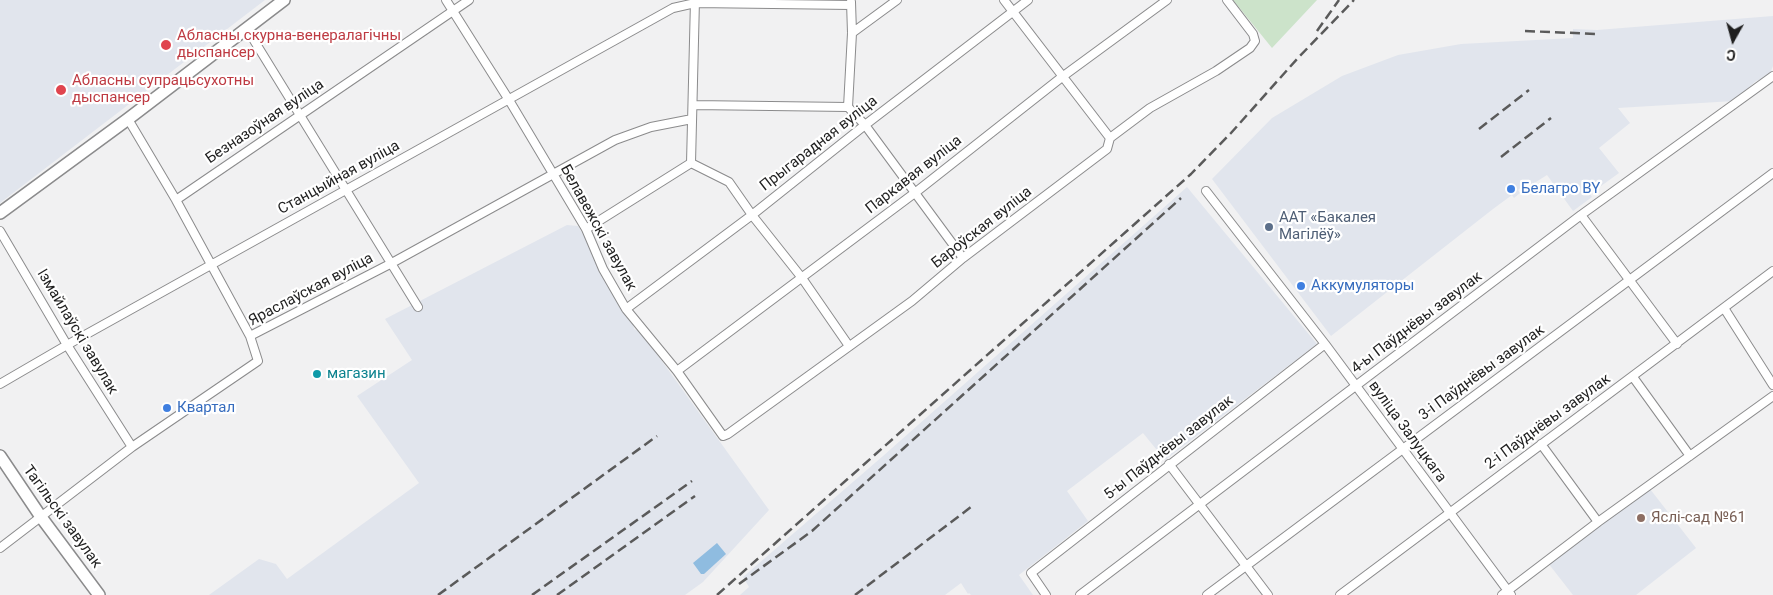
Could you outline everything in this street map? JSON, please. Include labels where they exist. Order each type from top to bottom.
[{"type":"main road","points":[[0,213],[128,119],[284,0]]},
{"type":"main road","name":"Тагільскі завулак","points":[[0,456],[41,517],[99,595]]},
{"type":"street","name":"Белавежскі завулак","points":[[446,0],[509,100],[586,229],[603,269],[626,309],[677,371],[722,436]]},
{"type":"street","name":"Безназоўная вуліца","points":[[176,200],[469,0]]},
{"type":"street","points":[[852,33],[897,0]]},
{"type":"street","points":[[1004,0],[1110,138]]},
{"type":"street","name":"Прыгарадная вуліца","points":[[626,309],[752,215],[865,125],[1028,0]]},
{"type":"street","name":"Паркавая вуліца","points":[[677,371],[916,192],[1062,77],[1167,0]]},
{"type":"street","name":"Бароўская вуліца","points":[[722,436],[728,434],[912,301],[963,258],[1107,149],[1110,138],[1150,108],[1216,71],[1250,48],[1255,42],[1253,34],[1227,0]]},
{"type":"street","points":[[691,163],[695,2]]},
{"type":"street","name":"Станцыйная вуліца","points":[[0,384],[673,8],[695,2],[851,2]]},
{"type":"street","points":[[851,2],[852,33],[848,106],[865,125],[916,192],[963,258]]},
{"type":"street","points":[[247,28],[418,307]]},
{"type":"street","name":"4-ы Паўднёвы завулак","points":[[1080,595],[1581,215],[1773,76]]},
{"type":"street","points":[[693,105],[848,106]]},
{"type":"street","points":[[128,119],[176,200],[250,336]]},
{"type":"street","name":"Яраслаўская вуліца","points":[[0,548],[132,447],[258,361],[250,336],[390,264],[615,140],[651,127],[692,120]]},
{"type":"street","points":[[691,163],[729,182],[752,215],[802,278],[849,346]]},
{"type":"street","points":[[586,229],[691,163]]},
{"type":"street","name":"3-і Паўднёвы завулак","points":[[1207,595],[1773,173]]},
{"type":"street","name":"вуліца Залуцкага","points":[[1206,190],[1357,386],[1507,593]]},
{"type":"street","points":[[1581,215],[1677,344]]},
{"type":"street","name":"Ізмайлаўскі завулак","points":[[0,231],[67,345],[132,447]]},
{"type":"street","name":"2-і Паўднёвы завулак","points":[[1340,595],[1773,271]]},
{"type":"street","points":[[1724,308],[1773,385]]},
{"type":"street","name":"5-ы Паўднёвы завулак","points":[[1046,595],[1031,573],[1325,344]]},
{"type":"street","points":[[1633,377],[1690,456]]},
{"type":"street","points":[[1507,593],[1598,522],[1773,396]]},
{"type":"street","points":[[1541,444],[1598,522]]},
{"type":"street","points":[[1170,464],[1268,595]]},
{"type":"shaded area","name":"Абласны супрацьсухотны дыспансер","points":[[0,0],[265,0],[0,203]]},
{"type":"shaded area","points":[[1773,16],[1773,66],[1769,76],[1756,81],[1734,101],[1618,108],[1630,123],[1599,148],[1619,173],[1590,194],[1592,197],[1573,211],[1547,175],[1528,187],[1525,184],[1518,190],[1520,193],[1514,198],[1512,195],[1493,209],[1331,336],[1212,179],[1272,118],[1342,76],[1398,55],[1461,44],[1573,38],[1573,29],[1597,30]]},
{"type":"shaded area","points":[[1187,187],[1317,344],[1165,460],[1143,433],[1067,491],[1088,521],[1019,575],[1033,595],[971,595],[968,594],[961,583],[945,595],[740,595],[749,587],[743,577]]},
{"type":"shaded area","points":[[567,225],[578,226],[632,313],[634,329],[641,332],[769,510],[703,582],[685,595],[209,595],[259,559],[276,564],[287,579],[419,483],[357,396],[412,360],[385,319]]},
{"type":"shaded area","name":"Яслі-сад №61","points":[[1650,489],[1696,548],[1636,595],[1573,595],[1548,563]]},
{"type":"green space","points":[[1233,0],[1317,0],[1272,48]]},
{"type":"water","points":[[717,543],[726,554],[704,574],[701,574],[693,563]]},
{"type":"railway","points":[[1317,31],[1339,0]]},
{"type":"railway","points":[[717,595],[1191,174],[1354,0]]},
{"type":"railway","points":[[1525,31],[1597,34]]},
{"type":"railway","points":[[1479,129],[1529,90]]},
{"type":"railway","points":[[1501,157],[1551,118]]},
{"type":"railway","points":[[739,584],[812,531],[1181,198]]},
{"type":"railway","points":[[438,595],[657,436]]},
{"type":"railway","points":[[532,595],[692,481]]},
{"type":"railway","points":[[557,595],[695,496]]},
{"type":"railway","points":[[855,595],[971,507]]},
{"type":"place","name":"Абласны скурна-венералагічны дыспансер","points":[[166,45]]},
{"type":"place","name":"Абласны супрацьсухотны дыспансер","points":[[61,90]]},
{"type":"place","name":"Белагро BY","points":[[1511,189]]},
{"type":"place","name":"ААТ «Бакалея Магілёў»","points":[[1269,227]]},
{"type":"place","name":"Аккумуляторы","points":[[1301,286]]},
{"type":"place","name":"магазин","points":[[317,374]]},
{"type":"place","name":"Квартал","points":[[167,408]]},
{"type":"place","name":"Яслі-сад №61","points":[[1641,518]]}]
